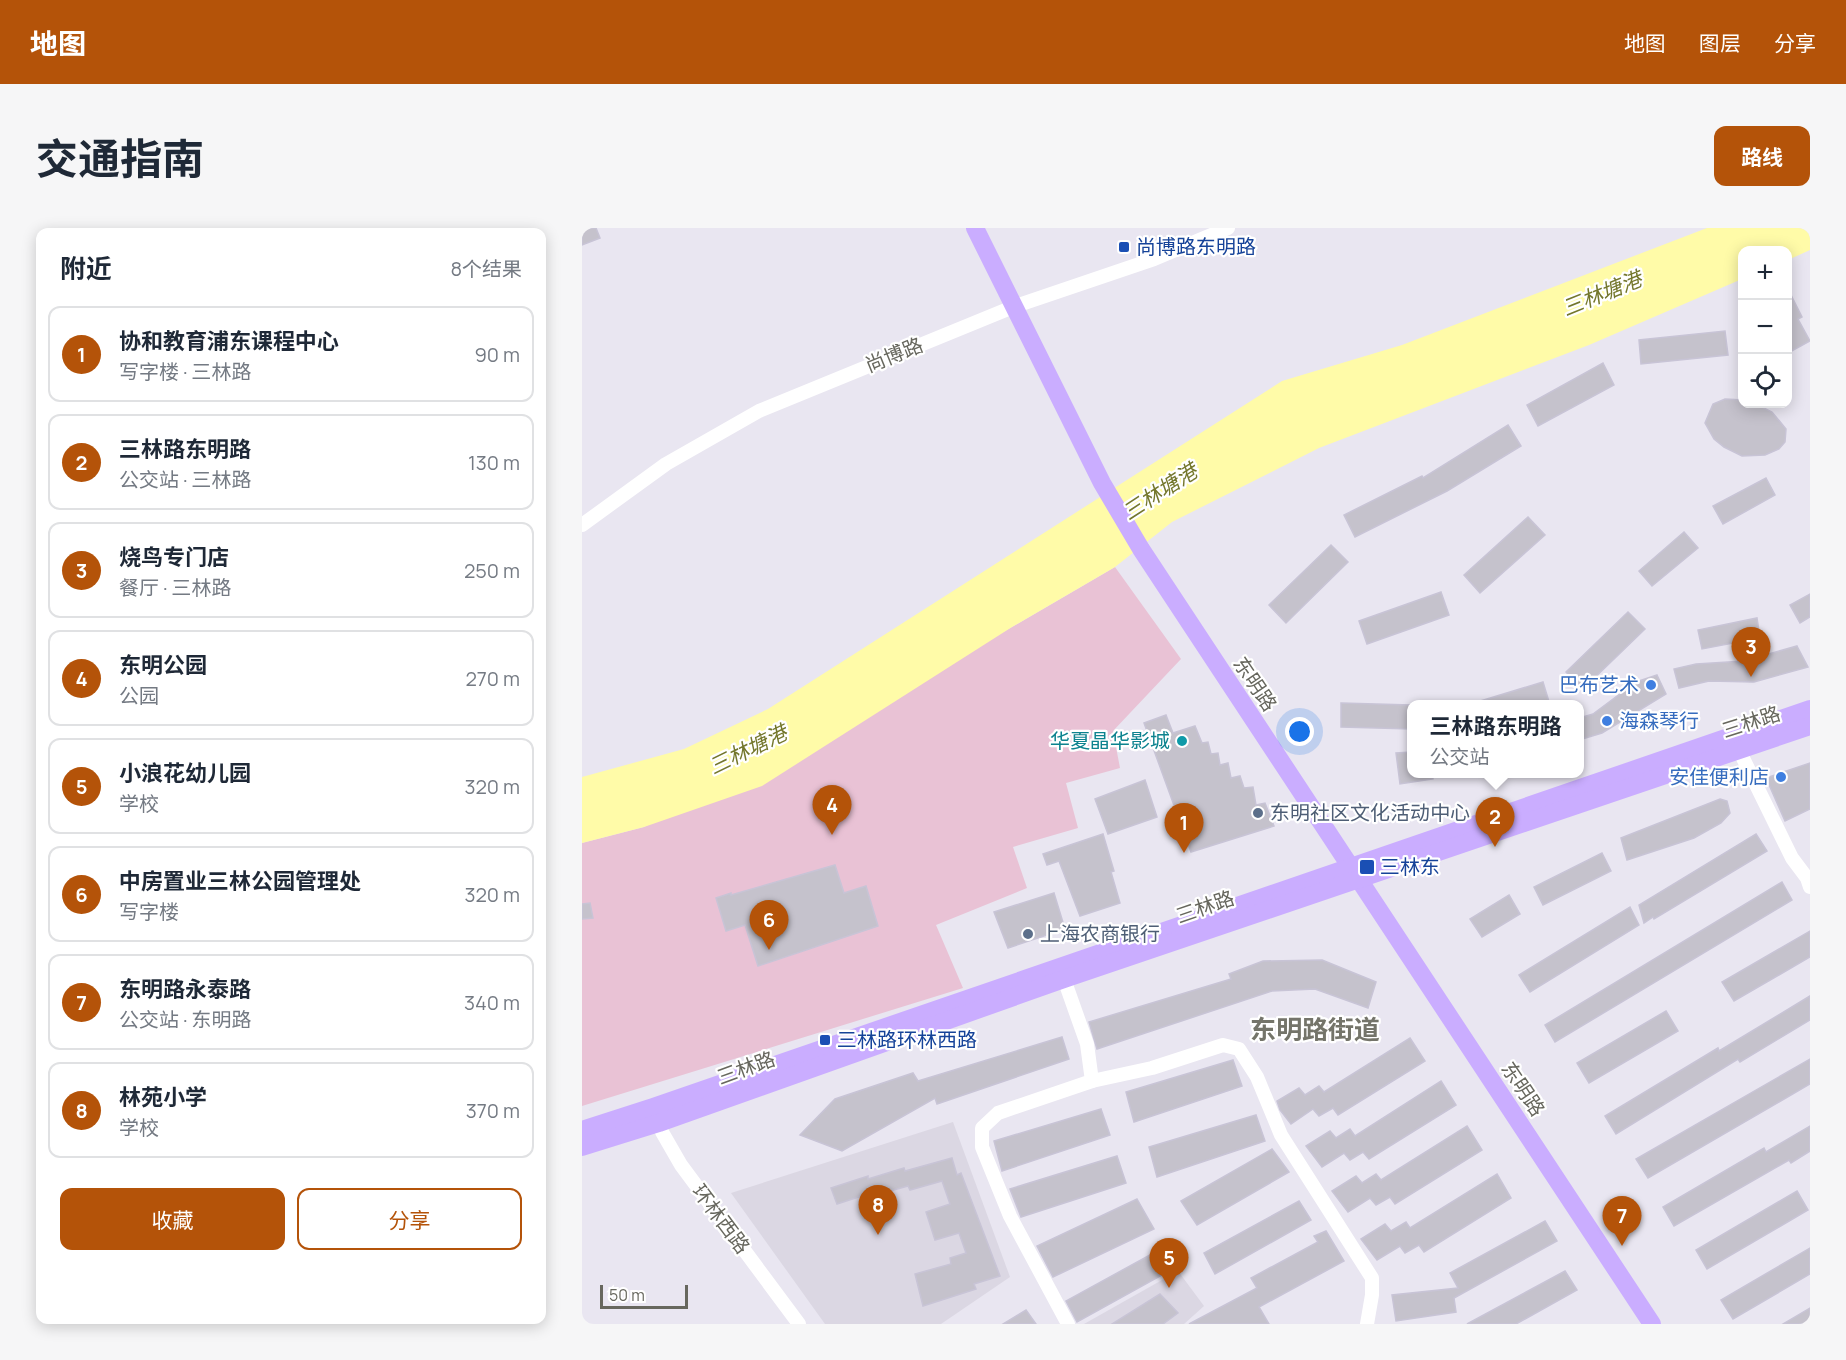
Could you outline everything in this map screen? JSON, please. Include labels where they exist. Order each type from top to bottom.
[{"type":"main road","name":"东明路","points":[[975,228],[1102,483],[1140,549],[1652,1324]]},
{"type":"main road","name":"三林路","points":[[582,1147],[656,1115],[1353,872],[1810,709]]},
{"type":"main road","name":"三林路","points":[[582,1130],[656,1115],[1064,979],[1353,872],[1810,726]]},
{"type":"street","name":"尚博路","points":[[582,525],[666,464],[759,411],[1013,307],[1154,259],[1228,228]]},
{"type":"street","points":[[1739,750],[1792,858],[1807,878],[1810,886]]},
{"type":"street","points":[[1064,979],[1087,1044],[1092,1081]]},
{"type":"street","points":[[1068,1324],[1010,1216],[982,1148],[982,1128],[998,1113],[1092,1081],[1152,1068],[1223,1045],[1239,1048],[1257,1077],[1281,1135],[1372,1278],[1372,1295],[1367,1324]]},
{"type":"street","name":"环林西路","points":[[656,1115],[662,1132],[681,1165],[799,1324]]},
{"type":"shaded area","points":[[1115,567],[1181,659],[1113,731],[1120,768],[1066,783],[1078,828],[1013,847],[1027,888],[936,925],[963,988],[582,1106],[582,843],[644,827],[1012,627]]},
{"type":"shaded area","points":[[953,1122],[1010,1277],[941,1324],[825,1324],[731,1193]]},
{"type":"shaded area","points":[[1178,1271],[1204,1306],[1184,1324],[1084,1324]]},
{"type":"water","name":"三林塘港","points":[[1707,228],[1810,228],[1810,250],[1792,258],[1792,246],[1738,246],[1738,281],[1589,345],[1319,448],[1172,522],[1115,567],[1012,627],[762,786],[644,827],[582,843],[582,777],[684,749],[768,709],[1282,381],[1402,345]]},
{"type":"building","points":[[582,228],[596,228],[600,238],[582,245]]},
{"type":"building","points":[[1792,297],[1802,317],[1798,319],[1810,341],[1792,351]]},
{"type":"building","points":[[1725,331],[1728,355],[1641,364],[1639,340]]},
{"type":"building","points":[[1603,363],[1614,385],[1538,426],[1527,405]]},
{"type":"building","points":[[1725,399],[1738,400],[1738,408],[1764,408],[1772,412],[1786,429],[1785,442],[1779,449],[1765,455],[1742,456],[1724,447],[1714,439],[1705,423],[1713,404]]},
{"type":"building","points":[[1508,425],[1521,446],[1447,491],[1355,537],[1344,515],[1422,476],[1423,478]]},
{"type":"building","points":[[1766,478],[1775,495],[1723,524],[1713,506]]},
{"type":"building","points":[[1528,517],[1545,535],[1480,593],[1464,575]]},
{"type":"building","points":[[1684,532],[1698,548],[1652,586],[1639,571]]},
{"type":"building","points":[[1331,545],[1348,562],[1286,623],[1269,605]]},
{"type":"building","points":[[1441,592],[1449,615],[1367,644],[1359,621]]},
{"type":"building","points":[[1810,594],[1810,617],[1800,623],[1790,605]]},
{"type":"building","points":[[1628,612],[1645,629],[1583,689],[1566,672]]},
{"type":"building","points":[[1757,618],[1760,638],[1702,649],[1698,630]]},
{"type":"building","points":[[1797,646],[1808,667],[1754,682],[1709,681],[1679,688],[1674,669],[1696,664],[1744,661]]},
{"type":"building","points":[[1657,675],[1666,694],[1602,733],[1584,738],[1584,717],[1593,714],[1636,682]]},
{"type":"building","points":[[1543,682],[1548,700],[1484,700]]},
{"type":"building","points":[[1341,703],[1407,705],[1407,729],[1341,727]]},
{"type":"building","points":[[1166,715],[1173,733],[1195,726],[1202,743],[1208,742],[1211,754],[1218,753],[1220,765],[1228,763],[1231,778],[1240,776],[1244,788],[1253,787],[1256,805],[1265,803],[1274,826],[1191,852],[1144,723]]},
{"type":"building","points":[[1407,752],[1407,778],[1433,779],[1400,784],[1396,753]]},
{"type":"building","points":[[1810,763],[1810,809],[1785,821],[1766,778]]},
{"type":"building","points":[[1145,780],[1157,817],[1108,834],[1095,799]]},
{"type":"building","points":[[1720,799],[1727,801],[1730,813],[1721,823],[1694,838],[1627,860],[1621,838]]},
{"type":"building","points":[[1103,834],[1114,871],[1111,872],[1120,903],[1080,916],[1059,861],[1047,865],[1043,854]]},
{"type":"building","points":[[1756,834],[1767,851],[1644,923],[1639,905]]},
{"type":"building","points":[[1602,853],[1611,871],[1543,905],[1534,887]]},
{"type":"building","points":[[835,865],[844,893],[866,886],[878,926],[758,966],[745,925],[726,931],[716,898]]},
{"type":"building","points":[[1782,882],[1792,900],[1555,1042],[1545,1025]]},
{"type":"building","points":[[1054,893],[1065,929],[1008,948],[994,912]]},
{"type":"building","points":[[1509,895],[1520,914],[1482,937],[1470,919]]},
{"type":"building","points":[[590,903],[593,918],[582,919],[582,904]]},
{"type":"building","points":[[1630,907],[1639,925],[1530,992],[1519,975]]},
{"type":"building","points":[[1810,931],[1810,957],[1734,1001],[1722,982]]},
{"type":"building","points":[[1322,960],[1376,982],[1368,1008],[1315,989],[1272,991],[1097,1049],[1089,1022],[1231,979],[1229,974],[1263,961]]},
{"type":"building","points":[[1810,996],[1810,1020],[1740,1062],[1738,1059],[1616,1134],[1605,1116]]},
{"type":"building","points":[[1666,1011],[1678,1031],[1589,1083],[1577,1063]]},
{"type":"building","points":[[1062,1037],[1069,1059],[937,1104],[935,1098],[842,1151],[800,1135],[835,1099],[913,1073],[918,1081]]},
{"type":"building","points":[[1410,1038],[1425,1061],[1338,1115],[1333,1108],[1319,1116],[1313,1109],[1291,1124],[1280,1110],[1277,1101],[1299,1088],[1305,1095],[1319,1086],[1324,1092]]},
{"type":"building","points":[[1810,1059],[1810,1084],[1648,1178],[1636,1159]]},
{"type":"building","points":[[1233,1060],[1242,1086],[1134,1122],[1126,1092]]},
{"type":"building","points":[[1441,1081],[1456,1105],[1369,1159],[1363,1152],[1350,1160],[1344,1153],[1322,1167],[1306,1146],[1330,1131],[1336,1138],[1350,1129],[1355,1136]]},
{"type":"building","points":[[1101,1109],[1110,1135],[1002,1171],[994,1141]]},
{"type":"building","points":[[1256,1115],[1265,1141],[1157,1177],[1149,1147]]},
{"type":"building","points":[[1467,1126],[1482,1150],[1395,1204],[1390,1197],[1376,1205],[1370,1198],[1348,1212],[1332,1191],[1356,1176],[1362,1183],[1376,1174],[1381,1180]]},
{"type":"building","points":[[1810,1126],[1810,1151],[1791,1163],[1789,1160],[1674,1226],[1663,1207],[1764,1148],[1766,1152]]},
{"type":"building","points":[[1272,1149],[1289,1172],[1197,1225],[1181,1201]]},
{"type":"building","points":[[1117,1156],[1126,1183],[1021,1217],[1010,1189]]},
{"type":"building","points":[[952,1158],[957,1175],[961,1173],[1000,1276],[974,1284],[976,1289],[923,1306],[915,1274],[951,1264],[950,1258],[966,1253],[959,1233],[935,1240],[926,1212],[950,1204],[942,1181],[910,1190],[908,1186],[876,1195],[874,1192],[837,1204],[831,1188],[868,1176],[868,1179],[904,1168],[905,1171]]},
{"type":"building","points":[[1497,1174],[1511,1198],[1424,1252],[1419,1245],[1405,1253],[1400,1246],[1377,1260],[1361,1239],[1385,1224],[1391,1231],[1406,1222],[1410,1228]]},
{"type":"building","points":[[1797,1191],[1808,1210],[1707,1269],[1696,1250]]},
{"type":"building","points":[[1137,1199],[1154,1229],[1053,1277],[1037,1246]]},
{"type":"building","points":[[1299,1201],[1311,1220],[1215,1274],[1204,1253]]},
{"type":"building","points":[[1545,1221],[1557,1241],[1454,1298],[1456,1312],[1396,1321],[1392,1295],[1458,1288],[1450,1273]]},
{"type":"building","points":[[1326,1231],[1344,1261],[1259,1307],[1269,1324],[1189,1324],[1257,1288],[1251,1278],[1318,1242],[1314,1236]]},
{"type":"building","points":[[1810,1248],[1810,1274],[1733,1319],[1721,1300]]},
{"type":"building","points":[[1159,1250],[1171,1270],[1077,1322],[1066,1301]]},
{"type":"building","points":[[1565,1271],[1577,1290],[1516,1324],[1467,1324]]},
{"type":"building","points":[[1160,1294],[1178,1313],[1163,1324],[1112,1324]]},
{"type":"building","points":[[1810,1308],[1810,1324],[1783,1324]]},
{"type":"building","points":[[1026,1310],[1036,1324],[1003,1324]]},
{"type":"place","name":"尚博路东明路","points":[[1124,247]]},
{"type":"place","name":"烧鸟专门店","points":[[1751,677]]},
{"type":"place","name":"巴布艺术","points":[[1651,685]]},
{"type":"place","name":"海森琴行","points":[[1607,721]]},
{"type":"place","name":"华夏晶华影城","points":[[1182,741]]},
{"type":"place","name":"安佳便利店","points":[[1781,777]]},
{"type":"place","name":"东明社区文化活动中心","points":[[1258,813]]},
{"type":"place","name":"东明公园","points":[[832,835]]},
{"type":"place","name":"三林路东明路","points":[[1495,847]]},
{"type":"place","name":"协和教育浦东课程中心","points":[[1184,853]]},
{"type":"place","name":"三林东","points":[[1367,867]]},
{"type":"place","name":"上海农商银行","points":[[1028,934]]},
{"type":"place","name":"中房置业三林公园管理处","points":[[769,950]]},
{"type":"place","name":"三林路环林西路","points":[[825,1040]]},
{"type":"place","name":"林苑小学","points":[[878,1235]]},
{"type":"place","name":"东明路永泰路","points":[[1622,1246]]},
{"type":"place","name":"小浪花幼儿园","points":[[1169,1288]]},
{"type":"district","name":"东明路街道","points":[[1315,1030]]}]
